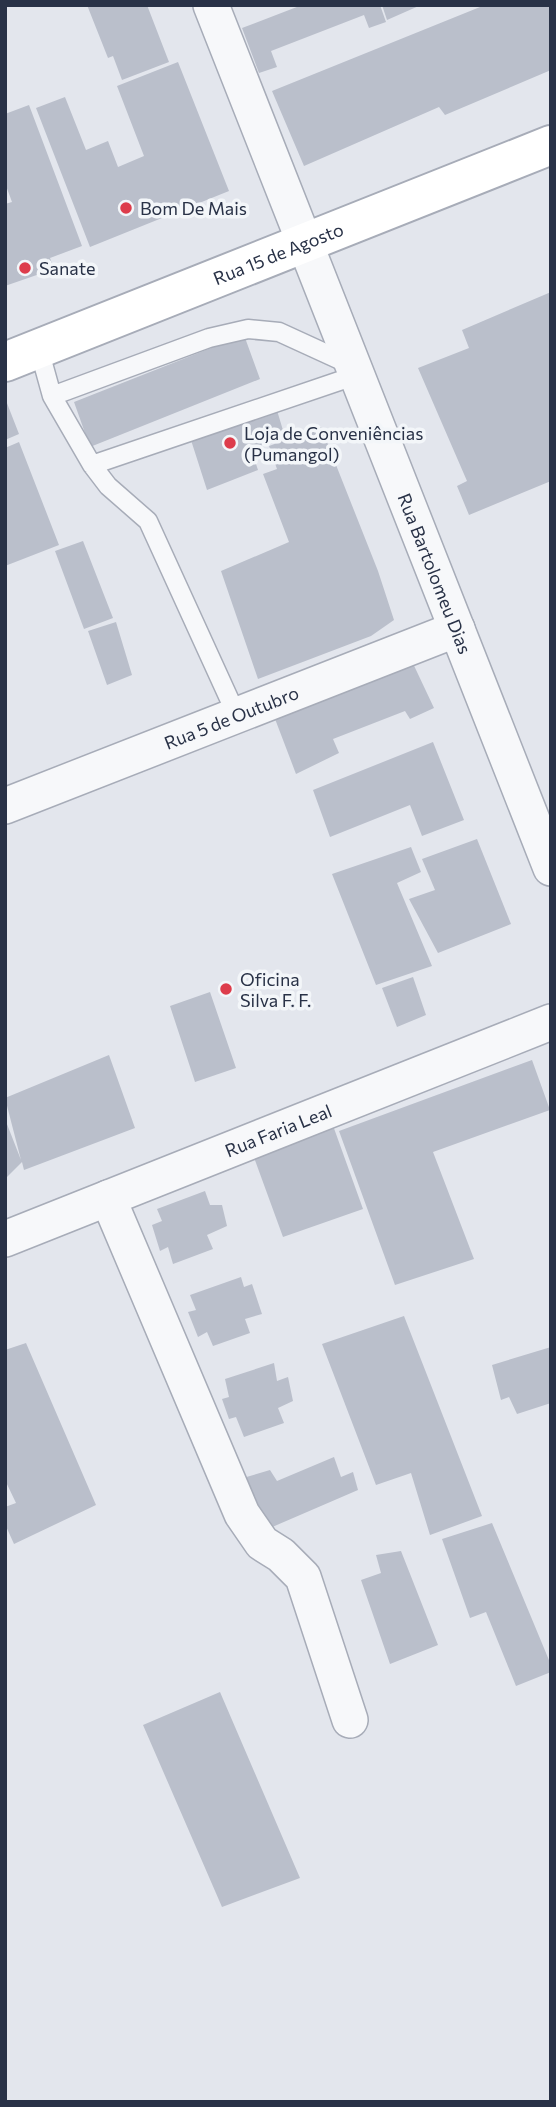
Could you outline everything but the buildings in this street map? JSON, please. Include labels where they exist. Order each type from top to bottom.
[{"type":"main road","name":"Rua 15 de Agosto","points":[[22,355],[551,145]]},
{"type":"street","name":"Rua Bartolomeu Dias","points":[[211,5],[551,868]]},
{"type":"street","name":"Rua 5 de Outubro","points":[[5,806],[457,629]]},
{"type":"street","name":"Rua Faria Leal","points":[[5,1239],[551,1022]]},
{"type":"street","points":[[108,1198],[242,1514],[262,1544],[281,1555],[303,1577],[351,1720]]},
{"type":"lane","points":[[52,396],[209,338],[248,329],[279,332],[355,371]]},
{"type":"lane","points":[[22,355],[52,396],[92,465],[108,486],[148,521],[237,716]]},
{"type":"lane","points":[[92,465],[355,371]]},
{"type":"place","name":"Bom De Mais","points":[[126,208]]},
{"type":"place","name":"Sanate","points":[[25,268]]},
{"type":"place","name":"Loja de Conveniências (Pumangol)","points":[[230,443]]},
{"type":"place","name":"Oficina Silva F. F.","points":[[226,989]]}]
